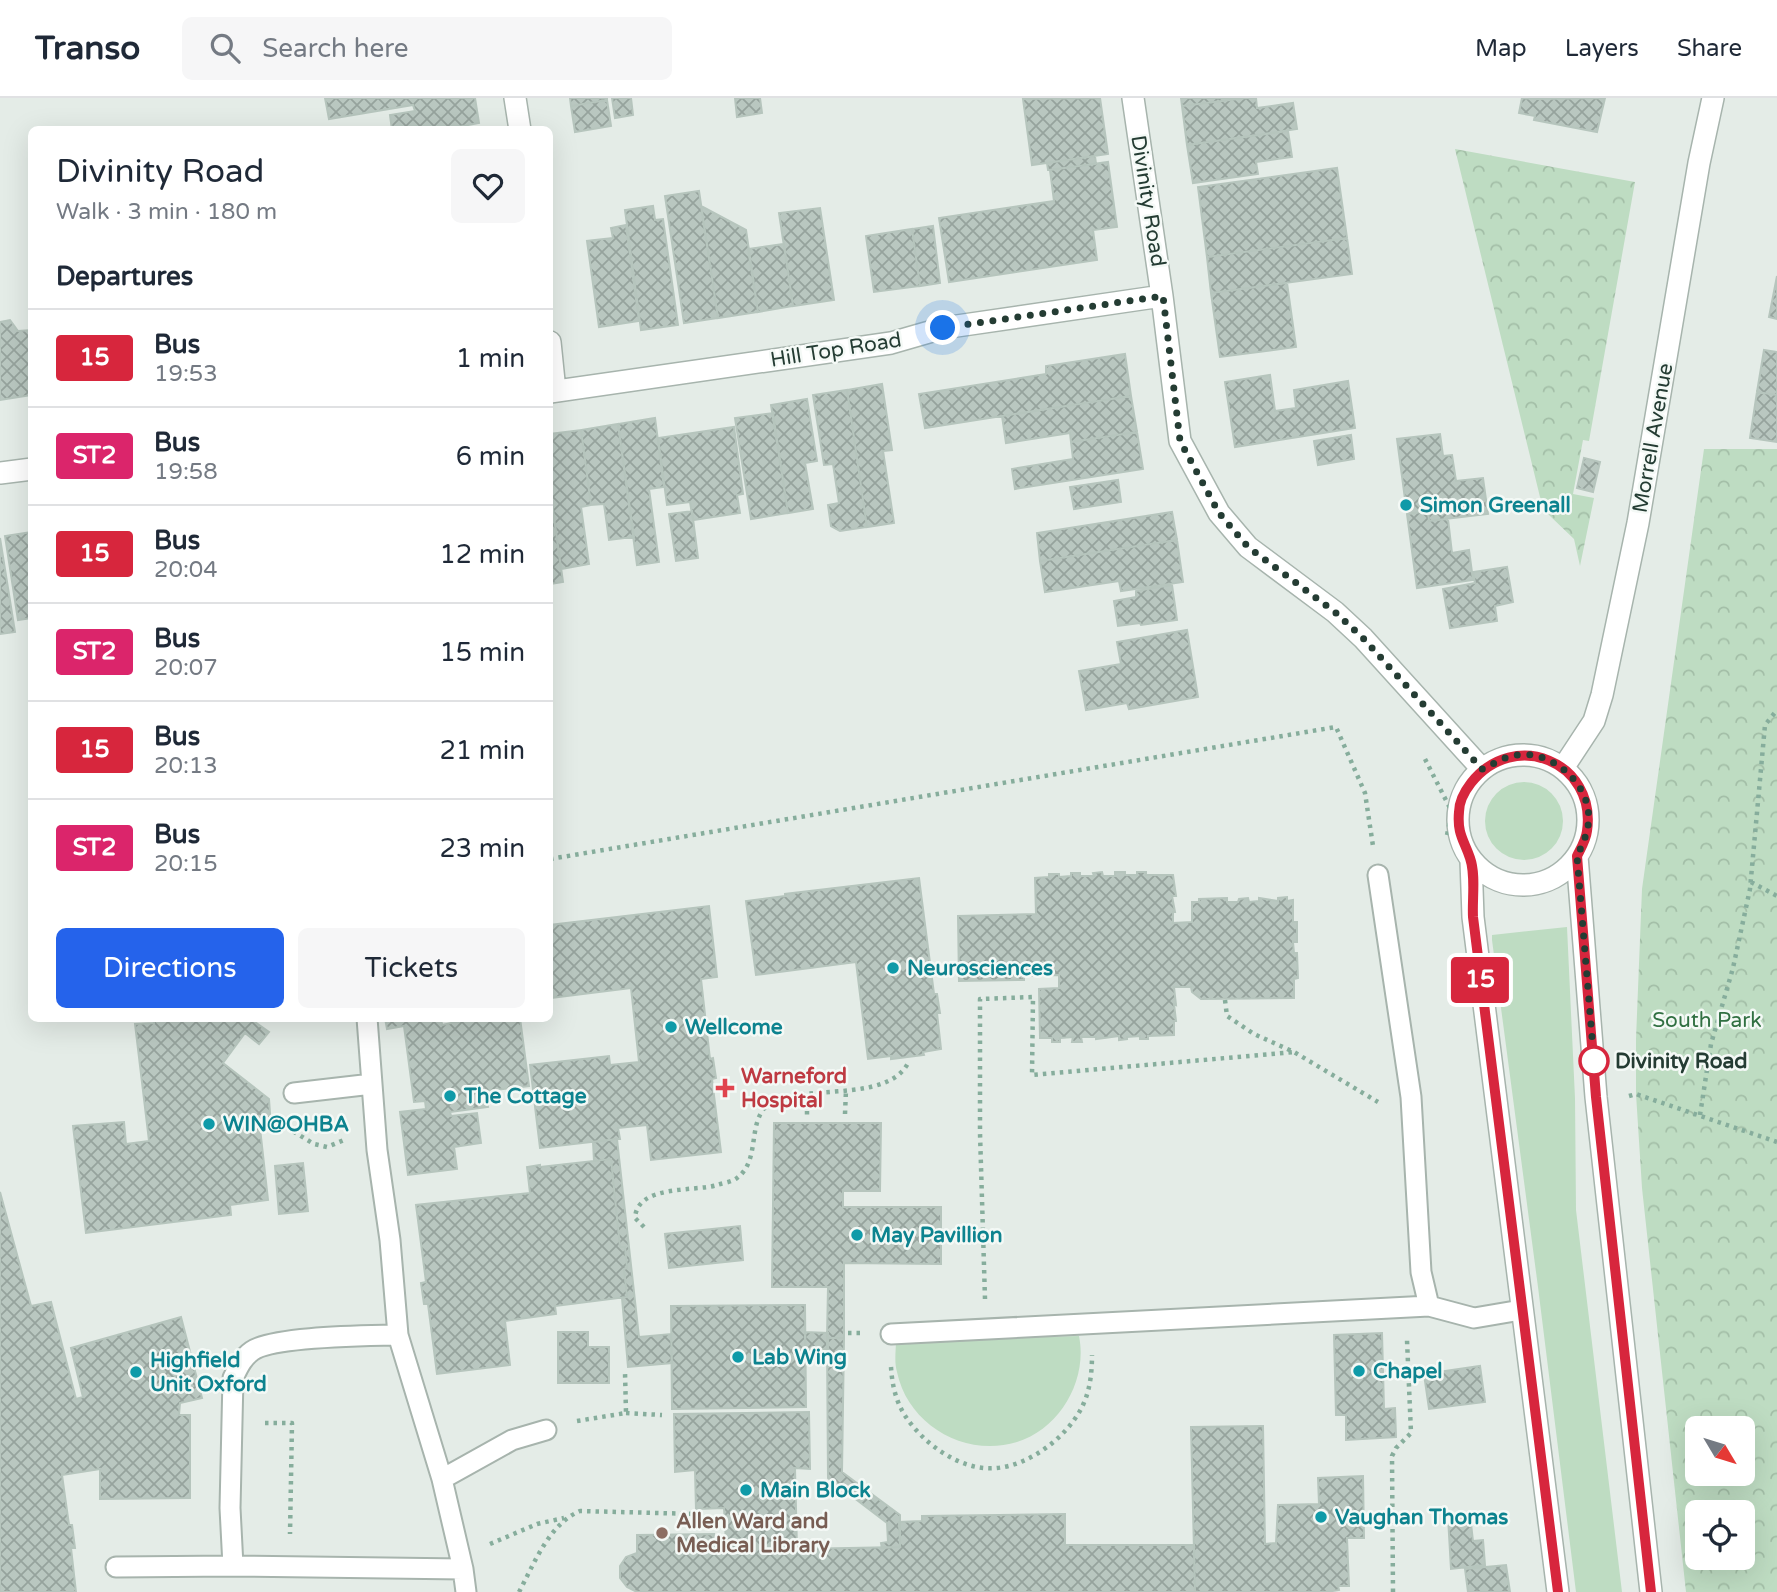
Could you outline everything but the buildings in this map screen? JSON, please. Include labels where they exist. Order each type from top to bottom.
[{"type":"street","points":[[515,98],[519,126]]},
{"type":"street","name":"Divinity Road","points":[[1133,98],[1163,296],[1180,441],[1219,513],[1248,547],[1335,612],[1363,638],[1482,769]]},
{"type":"street","name":"Morrell Avenue","points":[[1563,768],[1594,721],[1602,695],[1638,523],[1699,163],[1713,98]]},
{"type":"street","name":"Hill Top Road","points":[[553,391],[891,343],[943,328],[1163,296]]},
{"type":"street","points":[[0,473],[28,470]]},
{"type":"street","points":[[1471,860],[1495,880],[1525,886],[1555,877],[1577,856],[1587,834],[1588,809],[1580,786],[1563,768],[1539,757],[1514,755],[1482,769],[1464,792],[1458,811],[1460,837],[1471,860],[1473,917],[1558,1592]]},
{"type":"street","points":[[1577,856],[1596,1097],[1651,1592]]},
{"type":"lane","points":[[1378,875],[1411,1097],[1421,1272],[1429,1306]]},
{"type":"lane","points":[[367,1022],[398,1335],[442,1479],[462,1563],[466,1592]]},
{"type":"lane","points":[[294,1093],[372,1084]]},
{"type":"lane","points":[[891,1334],[1429,1306],[1474,1318],[1521,1310]]},
{"type":"lane","points":[[233,1566],[230,1508],[233,1378],[241,1362],[253,1350],[273,1342],[398,1335]]},
{"type":"lane","points":[[442,1479],[512,1440],[546,1430]]},
{"type":"lane","points":[[116,1567],[462,1563]]},
{"type":"path","points":[[1700,1115],[1712,1044],[1733,968],[1751,882],[1765,725],[1777,710]]},
{"type":"path","points":[[553,858],[1336,727],[1365,793],[1378,875]]},
{"type":"path","points":[[1751,882],[1777,895]]},
{"type":"path","points":[[986,1328],[980,1133],[981,999],[1033,997],[1032,1075],[1294,1052]]},
{"type":"path","points":[[1226,1000],[1227,1016],[1254,1034],[1294,1052],[1412,1122]]},
{"type":"path","points":[[644,1227],[635,1218],[635,1211],[663,1191],[708,1188],[737,1178],[752,1155],[756,1123],[770,1103],[782,1098],[891,1082],[905,1072],[909,1061]]},
{"type":"path","points":[[845,1114],[846,1090]]},
{"type":"path","points":[[807,1094],[807,1116]]},
{"type":"path","points":[[1596,1097],[1636,1094],[1777,1142]]},
{"type":"path","points":[[282,1124],[314,1144],[327,1147],[344,1140],[352,1147],[364,1178],[382,1186]]},
{"type":"path","points":[[1393,1592],[1392,1456],[1411,1433],[1406,1308]]},
{"type":"path","points":[[891,1334],[894,1389],[903,1412],[915,1429],[948,1455],[968,1465],[994,1469],[1019,1464],[1048,1446],[1081,1410],[1092,1369],[1091,1323]]},
{"type":"path","points":[[625,1372],[626,1413]]},
{"type":"path","points":[[546,1430],[564,1423],[626,1413],[662,1415]]},
{"type":"path","points":[[253,1423],[292,1423],[290,1546]]},
{"type":"path","points":[[462,1563],[537,1524],[580,1511],[697,1514]]},
{"type":"path","points":[[519,1592],[542,1550],[565,1517]]},
{"type":"green space","points":[[1455,149],[1635,182],[1589,441],[1583,440],[1573,494],[1594,498],[1580,566],[1574,539],[1549,515],[1540,497]]},
{"type":"green space","name":"South Park","points":[[1704,449],[1777,449],[1777,1592],[1686,1592],[1642,1188],[1636,1094],[1642,889]]},
{"type":"green space","points":[[1524,782],[1539,785],[1551,794],[1560,806],[1563,821],[1560,836],[1551,848],[1539,857],[1524,860],[1509,857],[1497,848],[1488,836],[1485,821],[1488,806],[1497,794],[1509,785]]},
{"type":"green space","points":[[1567,927],[1575,1098],[1576,1210],[1622,1592],[1576,1592],[1492,940],[1492,935]]},
{"type":"green space","points":[[1079,1336],[1081,1353],[1075,1385],[1058,1414],[1032,1436],[997,1446],[959,1441],[926,1422],[903,1391],[896,1368],[896,1340]]},
{"type":"bus line","name":"15","points":[[1558,1592],[1473,917],[1471,860],[1460,837],[1458,811],[1464,792],[1482,769],[1514,755],[1539,757],[1563,768],[1580,786],[1588,809],[1587,834],[1577,856],[1596,1097],[1651,1592]]},
{"type":"place","name":"Simon Greenall","points":[[1406,505]]},
{"type":"place","name":"Neurosciences","points":[[893,968]]},
{"type":"place","name":"Wellcome","points":[[671,1027]]},
{"type":"place","name":"Divinity Road","points":[[1594,1061]]},
{"type":"place","name":"Warneford Hospital","points":[[725,1088]]},
{"type":"place","name":"The Cottage","points":[[450,1096]]},
{"type":"place","name":"WIN@OHBA","points":[[209,1124]]},
{"type":"place","name":"May Pavillion","points":[[857,1235]]},
{"type":"place","name":"Lab Wing","points":[[738,1357]]},
{"type":"place","name":"Chapel","points":[[1359,1371]]},
{"type":"place","name":"Highfield Unit Oxford","points":[[136,1372]]},
{"type":"place","name":"Main Block","points":[[746,1490]]},
{"type":"place","name":"Vaughan Thomas","points":[[1321,1517]]},
{"type":"place","name":"Allen Ward and Medical Library","points":[[662,1533]]},
{"type":"route","points":[[943,328],[1163,296],[1180,441],[1219,513],[1248,547],[1335,612],[1363,638],[1482,769],[1514,755],[1539,757],[1563,768],[1580,786],[1588,809],[1587,834],[1577,856],[1594,1061]]}]
